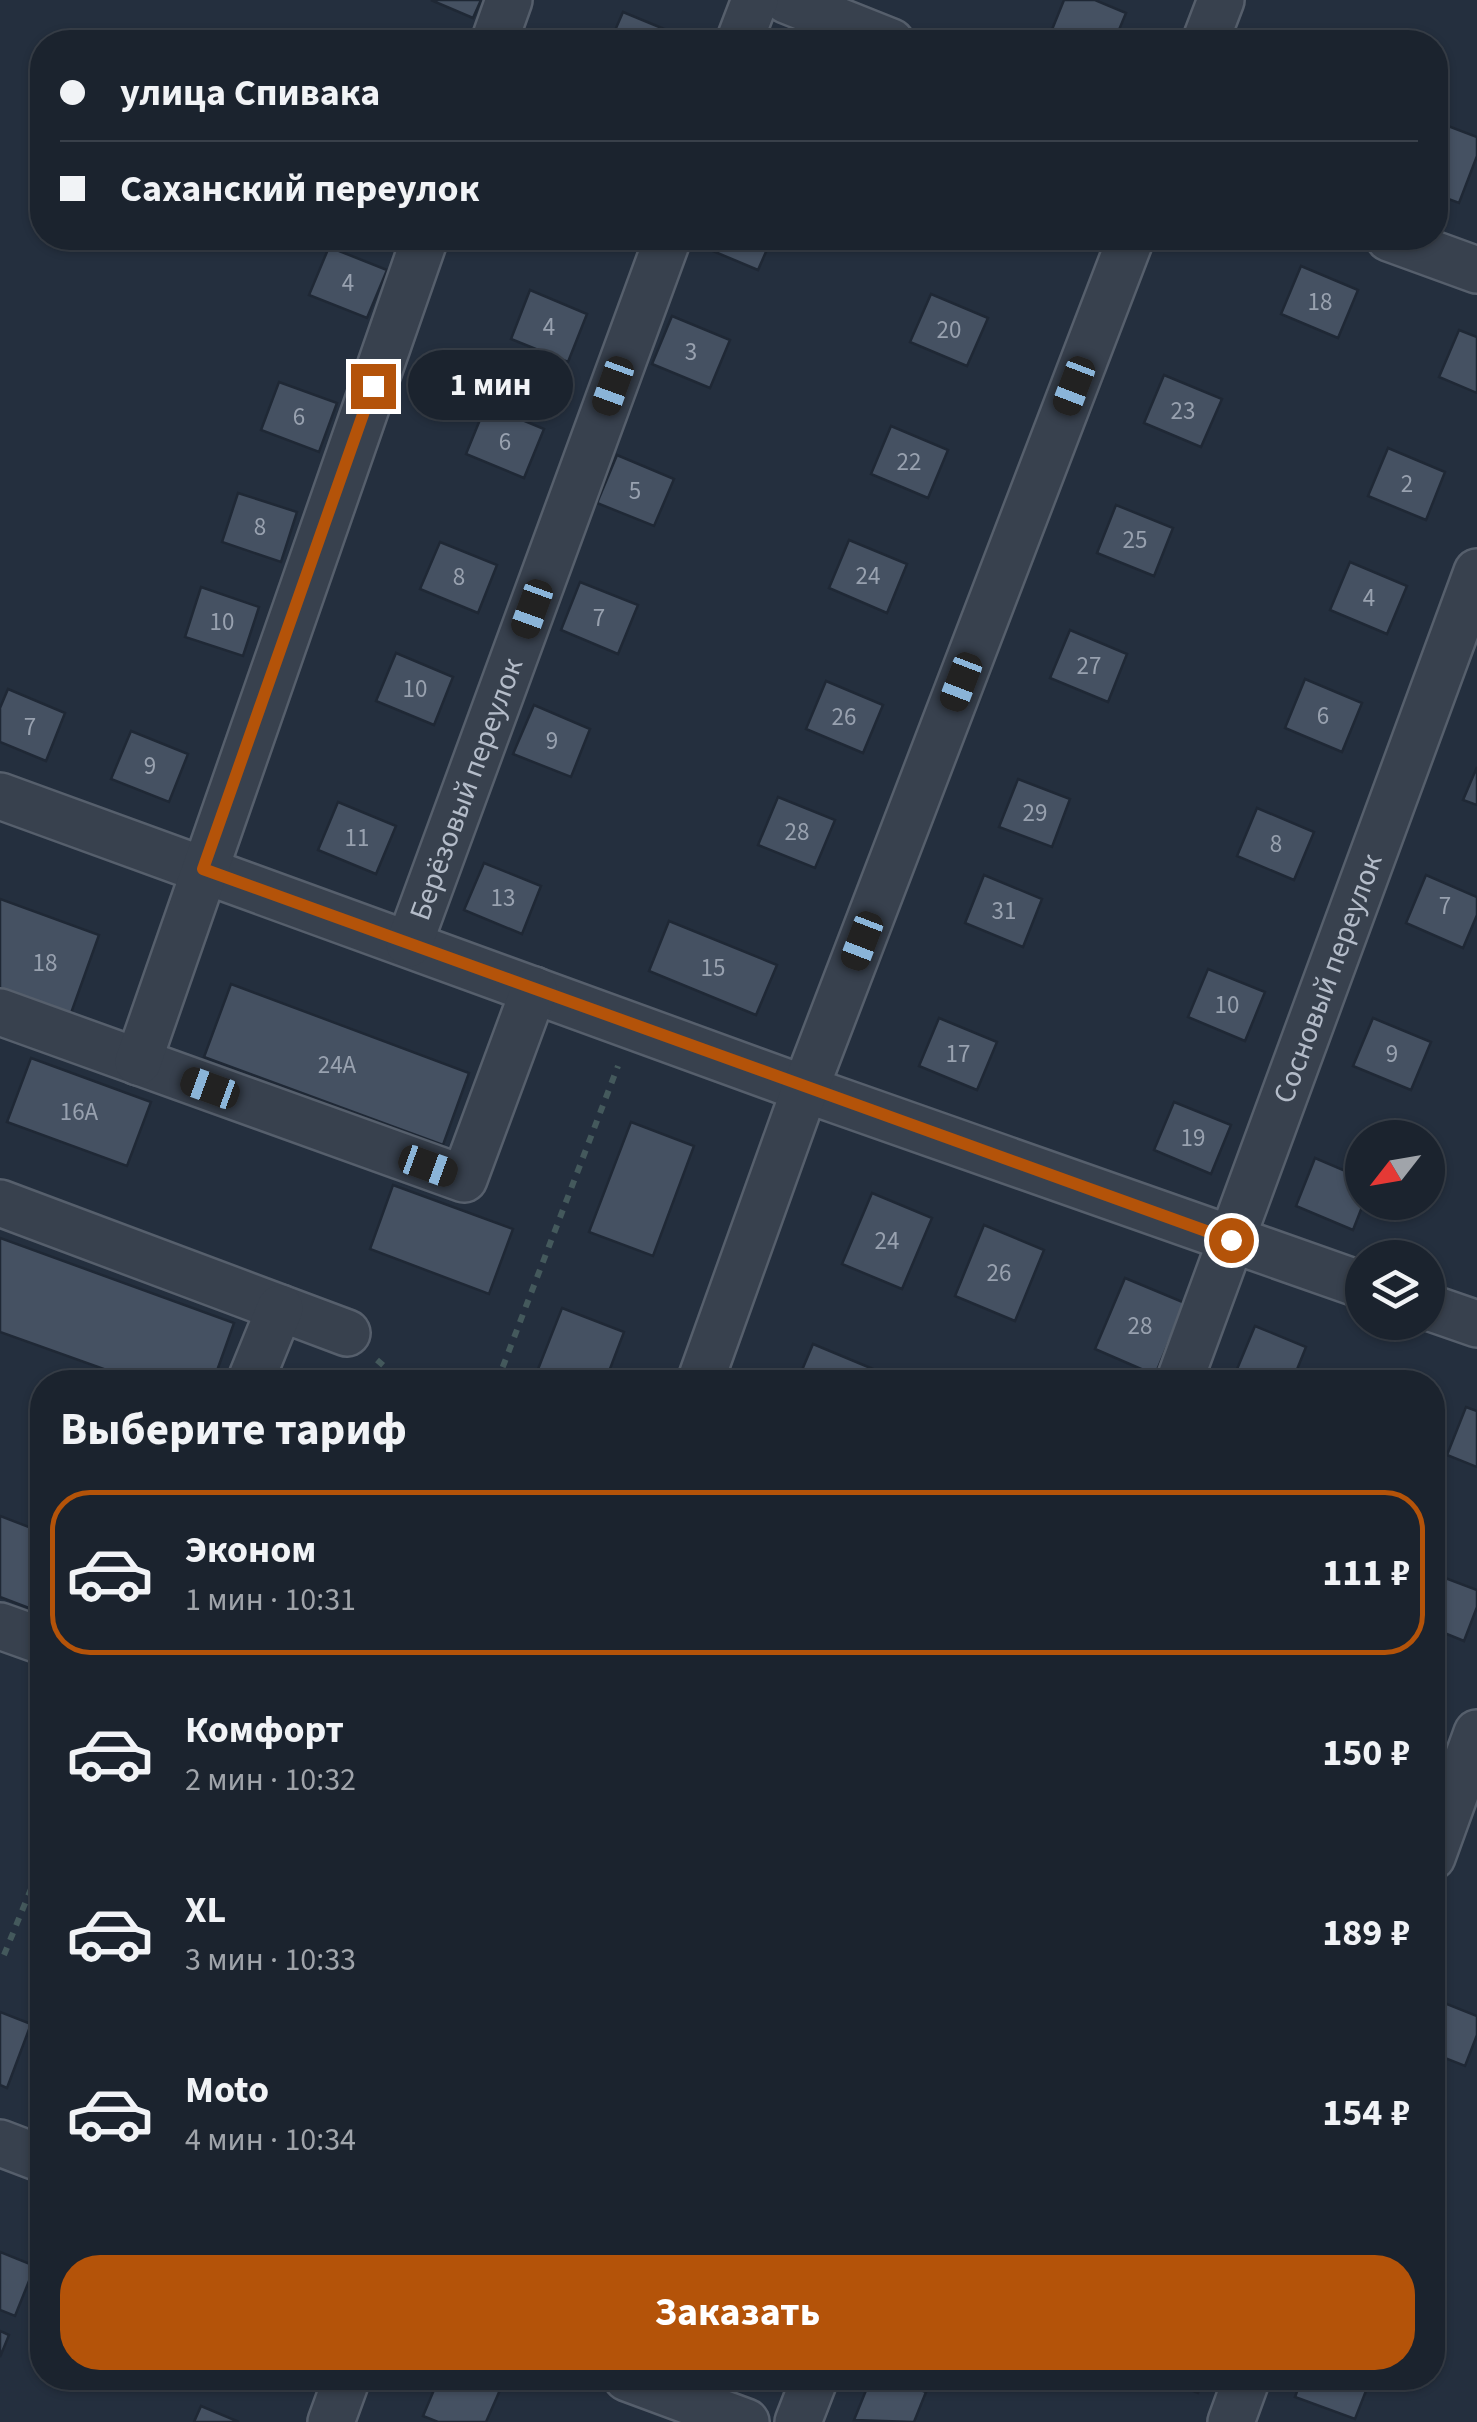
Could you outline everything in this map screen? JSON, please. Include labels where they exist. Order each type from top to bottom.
[{"type":"street","points":[[498,30],[509,0]]},
{"type":"street","points":[[743,30],[754,0]]},
{"type":"street","points":[[786,0],[861,30]]},
{"type":"street","points":[[1210,30],[1221,0]]},
{"type":"street","points":[[138,1062],[421,250]]},
{"type":"street","name":"Берёзовый переулок","points":[[409,944],[664,250]]},
{"type":"street","points":[[704,1370],[805,1089],[1126,250]]},
{"type":"street","points":[[1423,250],[1477,270]]},
{"type":"street","name":"Сосновый переулок","points":[[1183,1370],[1477,572]]},
{"type":"street","points":[[0,796],[805,1089],[1345,1279]]},
{"type":"street","points":[[0,1012],[464,1178],[534,990]]},
{"type":"street","points":[[0,1203],[347,1333]]},
{"type":"street","points":[[255,1370],[280,1308]]},
{"type":"street","points":[[1445,1313],[1477,1324]]},
{"type":"street","points":[[0,1626],[30,1637]]},
{"type":"street","points":[[1445,1822],[1477,1733]]},
{"type":"street","points":[[0,2143],[30,2154]]},
{"type":"street","points":[[331,2422],[342,2390]]},
{"type":"street","points":[[659,2390],[746,2422]]},
{"type":"street","points":[[798,2422],[810,2390]]},
{"type":"street","points":[[1230,2422],[1242,2390]]},
{"type":"path","points":[[502,1370],[634,1026]]},
{"type":"path","points":[[4,1956],[30,1892]]},
{"type":"building","points":[[431,0],[481,0],[473,18]]},
{"type":"building","points":[[1064,0],[1095,0],[1126,13],[1119,30],[1052,30]]},
{"type":"building","points":[[623,12],[666,30],[615,30]]},
{"type":"building","points":[[1448,126],[1477,137],[1477,156],[1459,203],[1448,199]]},
{"type":"building","points":[[328,250],[387,270],[367,318],[309,295]]},
{"type":"building","points":[[710,250],[767,250],[758,270]]},
{"type":"building","points":[[1301,266],[1358,290],[1338,338],[1281,314]]},
{"type":"building","points":[[530,290],[587,314],[568,362],[511,339]]},
{"type":"building","points":[[931,294],[988,318],[967,366],[910,342]]},
{"type":"building","points":[[672,316],[730,340],[710,388],[652,364]]},
{"type":"building","points":[[1459,330],[1477,337],[1477,393],[1439,377]]},
{"type":"building","points":[[1164,375],[1222,399],[1201,447],[1144,423]]},
{"type":"building","points":[[279,382],[337,403],[319,452],[261,430]]},
{"type":"building","points":[[486,405],[544,429],[524,478],[466,454]]},
{"type":"building","points":[[891,426],[948,450],[928,498],[871,474]]},
{"type":"building","points":[[1388,448],[1445,472],[1426,520],[1368,496]]},
{"type":"building","points":[[617,455],[674,479],[654,526],[597,503]]},
{"type":"building","points":[[238,493],[297,512],[281,562],[222,542]]},
{"type":"building","points":[[1116,505],[1173,528],[1154,576],[1097,553]]},
{"type":"building","points":[[849,540],[907,564],[887,613],[829,588]]},
{"type":"building","points":[[440,542],[497,565],[478,613],[420,589]]},
{"type":"building","points":[[1350,562],[1407,586],[1387,634],[1330,610]]},
{"type":"building","points":[[580,582],[638,605],[618,654],[561,630]]},
{"type":"building","points":[[201,587],[259,607],[243,656],[185,637]]},
{"type":"building","points":[[1070,630],[1127,654],[1108,702],[1050,678]]},
{"type":"building","points":[[396,653],[453,677],[434,725],[376,701]]},
{"type":"building","points":[[1305,679],[1362,703],[1342,752],[1285,728]]},
{"type":"building","points":[[826,681],[883,705],[863,753],[806,729]]},
{"type":"building","points":[[8,689],[65,713],[46,761],[0,742],[0,708]]},
{"type":"building","points":[[534,705],[590,729],[571,777],[513,754]]},
{"type":"building","points":[[131,731],[188,754],[169,802],[111,779]]},
{"type":"building","points":[[1477,767],[1477,805],[1463,800]]},
{"type":"building","points":[[1018,779],[1070,799],[1052,847],[999,827]]},
{"type":"building","points":[[778,797],[835,820],[815,868],[758,845]]},
{"type":"building","points":[[338,802],[396,826],[376,874],[318,850]]},
{"type":"building","points":[[1257,808],[1314,832],[1294,880],[1237,856]]},
{"type":"building","points":[[484,863],[541,886],[522,934],[464,910]]},
{"type":"building","points":[[984,875],[1042,899],[1023,947],[965,923]]},
{"type":"building","points":[[1426,875],[1477,897],[1477,915],[1463,948],[1406,923]]},
{"type":"building","points":[[0,899],[99,935],[70,1016],[0,991]]},
{"type":"building","points":[[669,921],[777,965],[756,1015],[649,971]]},
{"type":"building","points":[[1208,969],[1265,992],[1245,1041],[1188,1017]]},
{"type":"building","points":[[231,984],[469,1073],[443,1145],[204,1057]]},
{"type":"building","points":[[939,1018],[997,1042],[977,1090],[919,1066]]},
{"type":"building","points":[[1373,1018],[1431,1042],[1411,1090],[1353,1066]]},
{"type":"building","points":[[31,1058],[151,1102],[127,1166],[7,1122]]},
{"type":"building","points":[[1174,1102],[1231,1125],[1211,1174],[1154,1150]]},
{"type":"building","points":[[631,1122],[694,1146],[653,1256],[589,1232]]},
{"type":"building","points":[[1315,1158],[1345,1171],[1345,1220],[1357,1220],[1353,1230],[1296,1206]]},
{"type":"building","points":[[393,1185],[513,1229],[489,1294],[370,1249]]},
{"type":"building","points":[[872,1193],[932,1218],[902,1289],[842,1264]]},
{"type":"building","points":[[984,1225],[1044,1250],[1015,1321],[955,1296]]},
{"type":"building","points":[[0,1238],[234,1323],[217,1370],[106,1370],[0,1332]]},
{"type":"building","points":[[1125,1278],[1185,1303],[1157,1370],[1143,1370],[1095,1349]]},
{"type":"building","points":[[562,1308],[624,1332],[610,1370],[538,1370]]},
{"type":"building","points":[[1255,1326],[1306,1347],[1297,1370],[1237,1370]]},
{"type":"building","points":[[813,1344],[873,1369],[873,1370],[802,1370]]},
{"type":"building","points":[[1466,1407],[1477,1411],[1477,1467],[1447,1455]]},
{"type":"building","points":[[0,1516],[30,1527],[30,1608],[0,1597]]},
{"type":"building","points":[[1445,1578],[1477,1590],[1477,1607],[1464,1641],[1445,1633]]},
{"type":"building","points":[[1445,2003],[1477,2016],[1477,2035],[1465,2066],[1445,2058]]},
{"type":"building","points":[[0,2012],[30,2027],[7,2088],[0,2085]]},
{"type":"building","points":[[0,2252],[30,2264],[30,2278],[15,2316],[0,2310]]},
{"type":"building","points":[[0,2331],[9,2335],[0,2357]]},
{"type":"building","points":[[434,2390],[500,2390],[486,2422],[438,2422],[423,2416]]},
{"type":"building","points":[[866,2390],[926,2392],[914,2422],[854,2420]]},
{"type":"building","points":[[1298,2390],[1366,2390],[1355,2419],[1295,2397]]},
{"type":"building","points":[[201,2406],[239,2422],[194,2422]]},
{"type":"route","points":[[373,386],[203,869],[1231,1240]]}]
